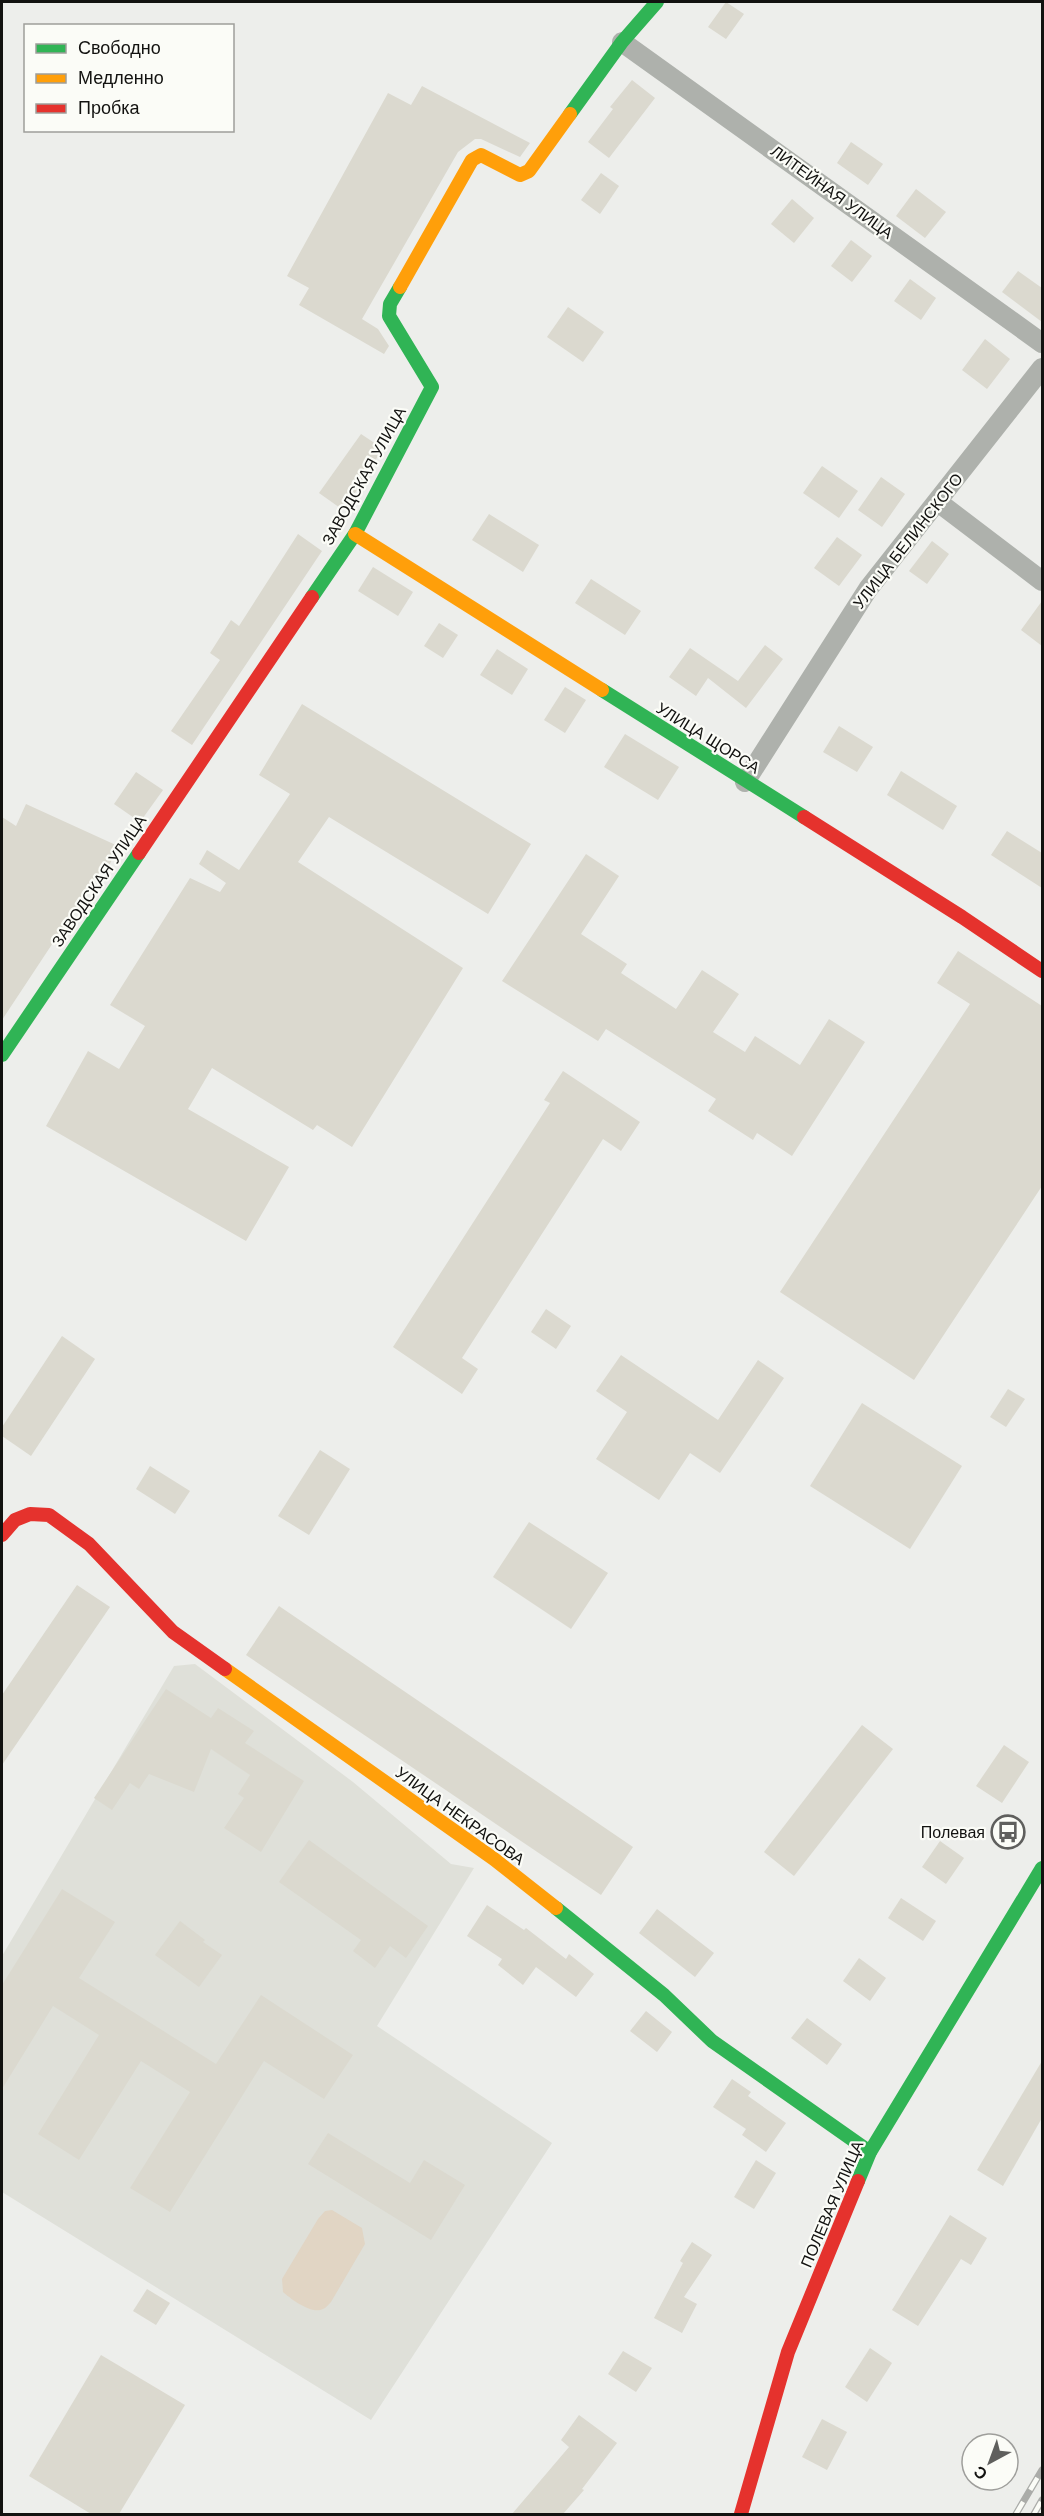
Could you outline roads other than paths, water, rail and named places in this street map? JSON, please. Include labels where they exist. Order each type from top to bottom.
[{"type":"street","name":"ЗАВОДСКАЯ УЛИЦА","points":[[2,1055],[355,534],[432,387],[389,316],[390,304],[472,160],[481,155],[520,175],[529,171],[622,42],[657,2]]},
{"type":"street","name":"ЛИТЕЙНАЯ УЛИЦА","points":[[622,42],[1042,343]]},
{"type":"street","name":"УЛИЦА БЕЛИНСКОГО","points":[[745,782],[868,589],[1042,368]]},
{"type":"street","points":[[938,502],[1042,581]]},
{"type":"street","name":"УЛИЦА ЩОРСА","points":[[355,534],[962,917],[1042,971]]},
{"type":"street","name":"УЛИЦА НЕКРАСОВА","points":[[2,1535],[15,1520],[30,1514],[50,1515],[88,1544],[173,1632],[494,1859],[664,1995],[712,2041],[870,2152]]},
{"type":"street","name":"ПОЛЕВАЯ УЛИЦА","points":[[741,2514],[788,2352],[870,2152],[1042,1868]]},
{"type":"railway","points":[[1016,2514],[1042,2470]]},
{"type":"railway","points":[[1034,2514],[1042,2500]]},
{"type":"place","name":"Полевая","points":[[1008,1832]]}]
